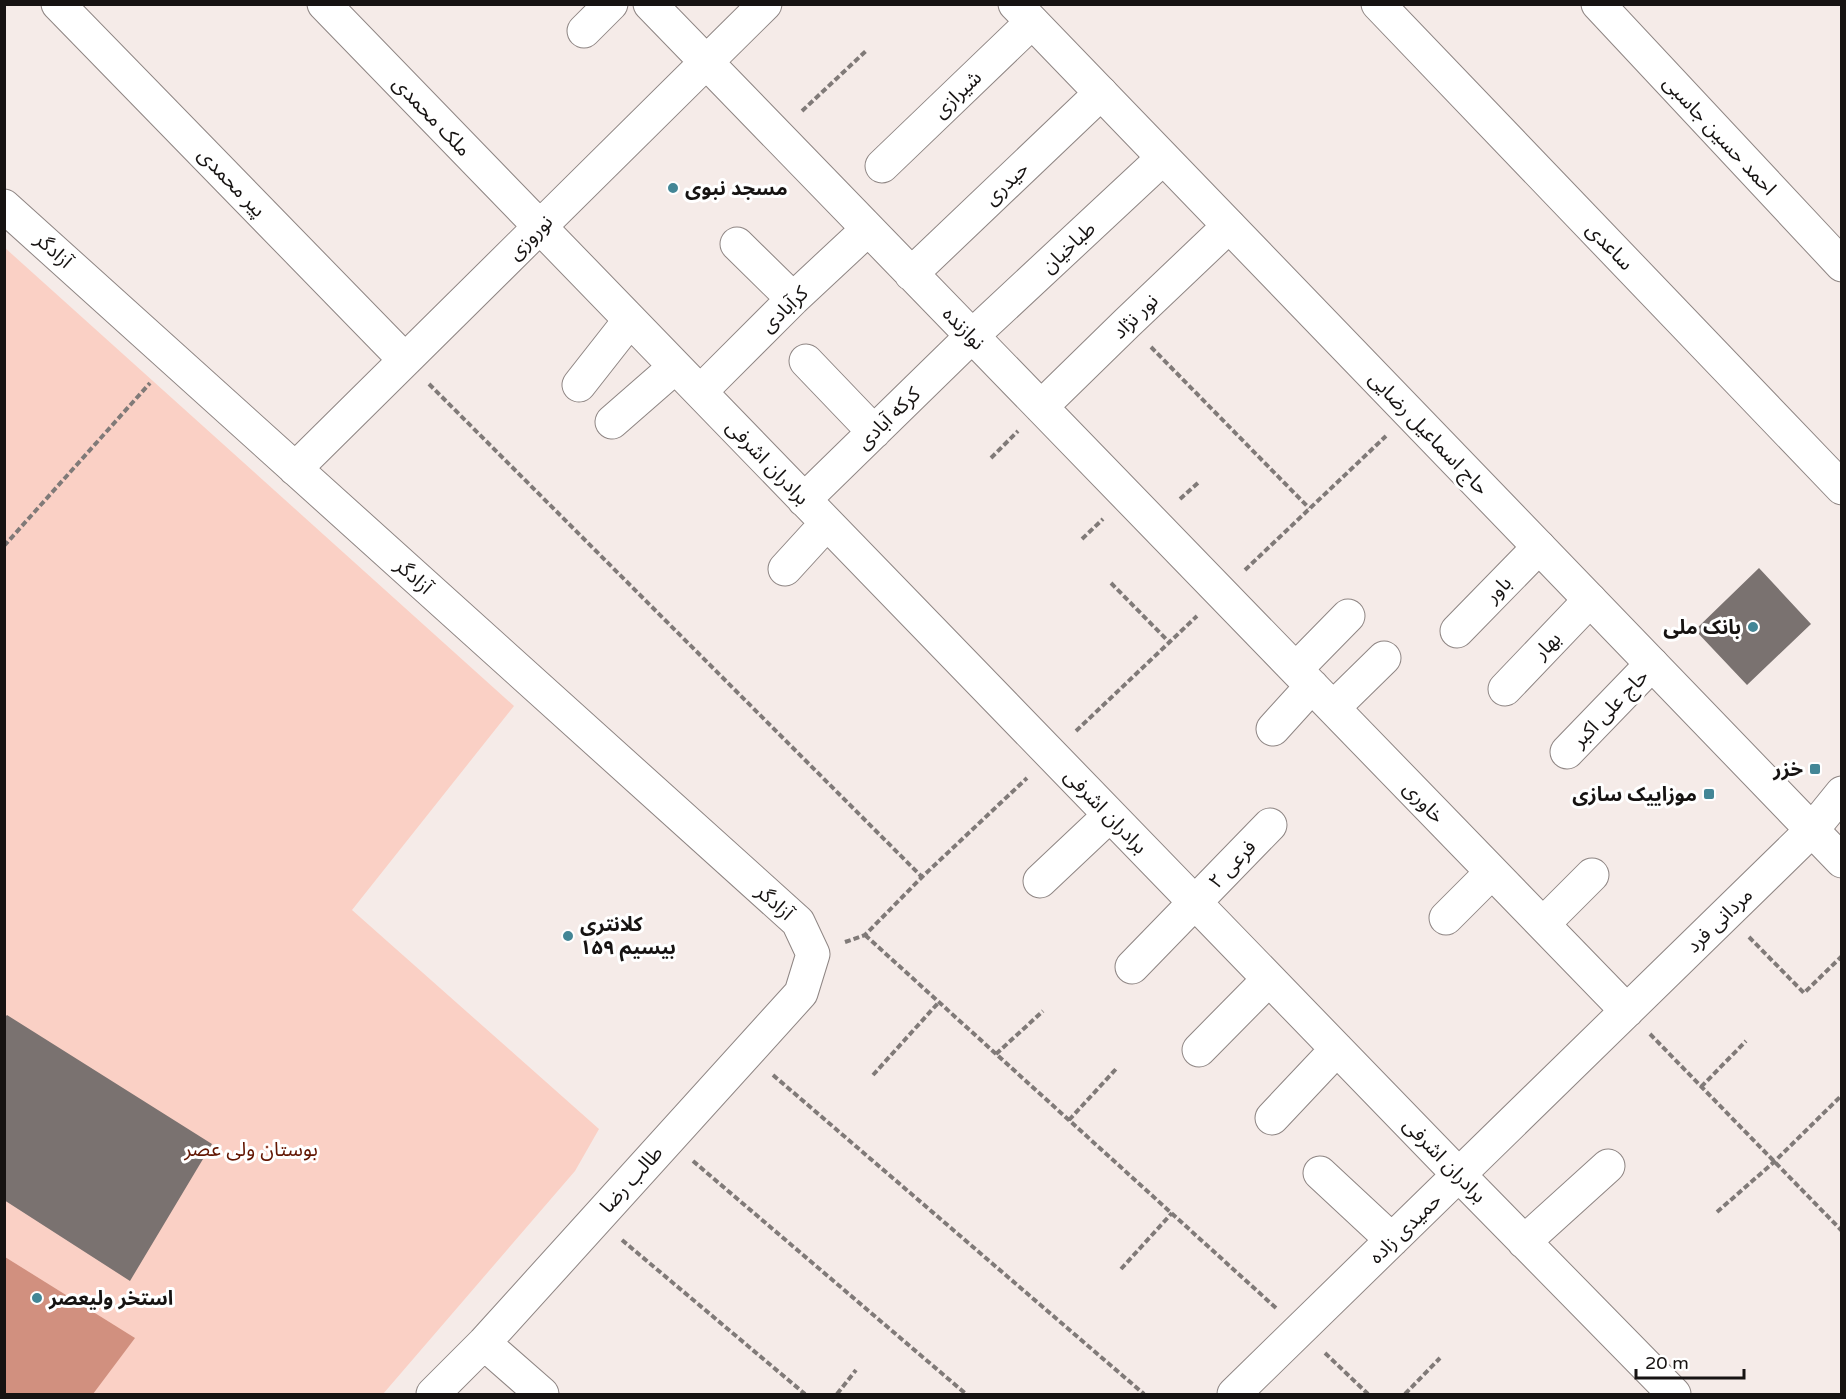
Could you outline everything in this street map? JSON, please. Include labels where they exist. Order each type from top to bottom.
[{"type":"street","name":"پیر محمدی","points":[[58,4],[405,360]]},
{"type":"street","points":[[584,31],[611,4]]},
{"type":"street","name":"نوازنده","points":[[650,4],[1221,593]]},
{"type":"street","name":"نوروزی","points":[[295,469],[765,4]]},
{"type":"street","name":"ساعدی","points":[[1377,4],[1842,488]]},
{"type":"street","name":"احمد حسین جاسبی","points":[[1598,4],[1842,265]]},
{"type":"street","name":"ملک محمدی","points":[[337,9],[540,227]]},
{"type":"street","name":"حاج اسماعیل رضایی","points":[[1024,13],[1842,861]]},
{"type":"street","name":"شیرازی","points":[[882,166],[1024,13]]},
{"type":"street","name":"حیدری","points":[[911,274],[1101,93]]},
{"type":"street","name":"طباخیان","points":[[972,336],[1164,158]]},
{"type":"street","name":"آزادگر","points":[[4,206],[798,922],[813,954]]},
{"type":"street","name":"نور نژاد","points":[[1041,407],[1229,226]]},
{"type":"street","name":"برادران اشرفی","points":[[540,227],[1674,1395]]},
{"type":"street","name":"کرآبادی","points":[[701,392],[793,299],[868,229]]},
{"type":"street","points":[[737,244],[793,299]]},
{"type":"street","points":[[579,384],[630,320]]},
{"type":"street","name":"کرکه آبادی","points":[[804,500],[972,336]]},
{"type":"street","points":[[806,361],[874,432]]},
{"type":"street","points":[[612,422],[675,367]]},
{"type":"street","points":[[786,569],[827,523]]},
{"type":"street","name":"باور","points":[[1457,631],[1539,547]]},
{"type":"street","name":"خاوری","points":[[1221,593],[1627,1011]]},
{"type":"street","name":"بهار","points":[[1505,689],[1590,600]]},
{"type":"street","points":[[1273,729],[1314,688],[1348,616]]},
{"type":"street","points":[[1314,688],[1384,658]]},
{"type":"street","name":"حاج علی اکبر","points":[[1567,752],[1652,664]]},
{"type":"street","name":"مردانی فرد","points":[[1627,1011],[1812,830],[1842,794]]},
{"type":"street","points":[[1040,881],[1110,815]]},
{"type":"street","name":"فرعی ۲","points":[[1132,967],[1270,825]]},
{"type":"street","points":[[1446,918],[1492,872]]},
{"type":"street","points":[[1543,924],[1592,875]]},
{"type":"street","name":"طالب رضا","points":[[433,1395],[484,1343],[801,993],[813,954]]},
{"type":"street","points":[[1199,1050],[1269,979]]},
{"type":"street","name":"حمیدی زاده","points":[[1234,1395],[1627,1011]]},
{"type":"street","points":[[1272,1118],[1337,1049]]},
{"type":"street","points":[[1524,1242],[1608,1166]]},
{"type":"street","points":[[1320,1173],[1392,1240]]},
{"type":"street","points":[[484,1343],[542,1395]]},
{"type":"path","points":[[777,135],[867,50]]},
{"type":"path","points":[[1127,323],[1309,508]]},
{"type":"path","points":[[4,546],[173,358]]},
{"type":"path","points":[[405,360],[922,877]]},
{"type":"path","points":[[1366,1394],[1300,1330],[865,935],[922,877],[1410,414]]},
{"type":"path","points":[[1111,583],[1169,642]]},
{"type":"path","points":[[1726,913],[1804,993],[1842,956]]},
{"type":"path","points":[[873,1074],[939,1002]]},
{"type":"path","points":[[996,1054],[1042,1011]]},
{"type":"path","points":[[1627,1011],[1842,1231]]},
{"type":"path","points":[[1701,1087],[1746,1041]]},
{"type":"path","points":[[747,1053],[1144,1395]]},
{"type":"path","points":[[1069,1120],[1116,1069]]},
{"type":"path","points":[[1717,1212],[1774,1162],[1842,1095]]},
{"type":"path","points":[[668,1139],[966,1395]]},
{"type":"path","points":[[1121,1269],[1172,1213]]},
{"type":"path","points":[[596,1218],[805,1395]]},
{"type":"path","points":[[1836,1226],[1842,1220]]},
{"type":"path","points":[[1405,1395],[1440,1358]]},
{"type":"path","points":[[837,1395],[856,1370]]},
{"type":"green space","name":"بوستان ولی عصر","points":[[4,247],[514,706],[352,910],[599,1129],[575,1171],[383,1394],[5,1394]]},
{"type":"shaded area","name":"استخر ولیعصر","points":[[5,1257],[135,1338],[93,1394],[5,1394]]},
{"type":"building","name":"بانک ملی","points":[[1759,568],[1811,624],[1747,685],[1695,630]]},
{"type":"building","points":[[7,1015],[212,1144],[130,1281],[4,1200],[4,1018]]},
{"type":"place","name":"مسجد نبوی","points":[[673,188]]},
{"type":"place","name":"بانک ملی","points":[[1753,627]]},
{"type":"place","name":"خزر","points":[[1815,769]]},
{"type":"place","name":"موزاییک سازی","points":[[1709,794]]},
{"type":"place","name":"کلانتری ۱۵۹ بیسیم","points":[[568,936]]},
{"type":"place","name":"استخر ولیعصر","points":[[37,1298]]}]
